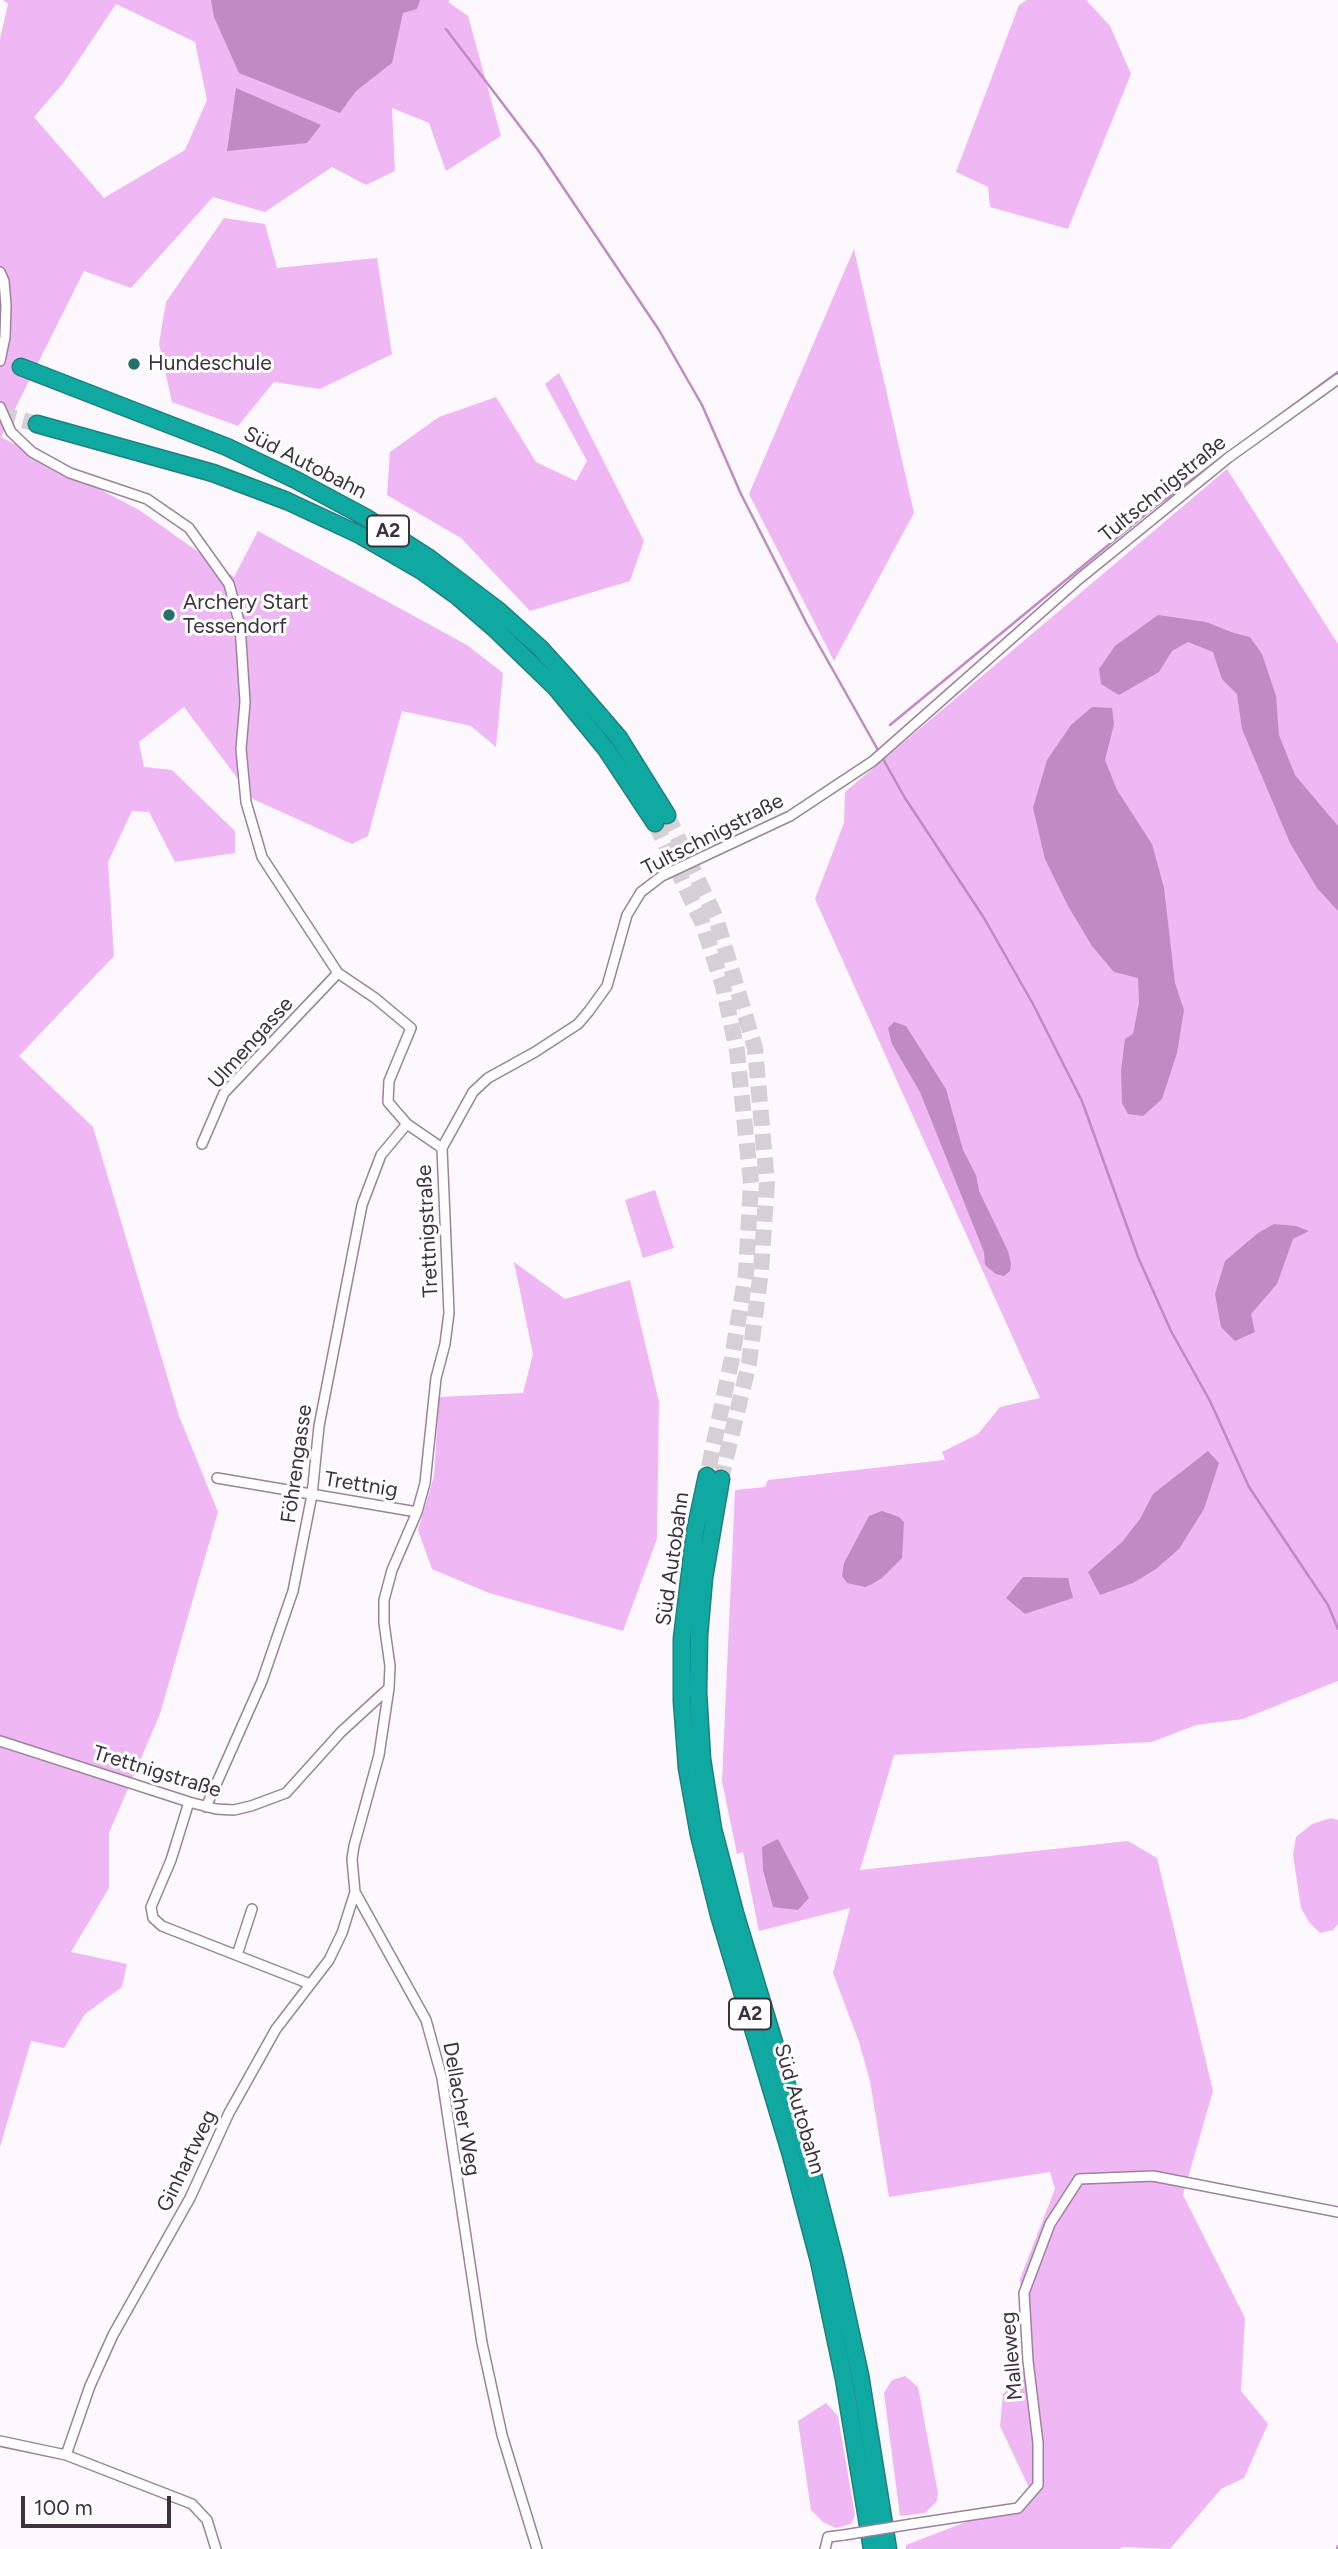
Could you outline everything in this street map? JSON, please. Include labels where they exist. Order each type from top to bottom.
[{"type":"highway","name":"Süd Autobahn","points":[[21,367],[227,447],[365,517],[429,558],[499,611],[540,648],[570,681],[619,738],[661,819],[556,688],[485,620],[457,596],[422,572],[360,535],[287,501],[213,473],[37,424]]},
{"type":"highway","name":"Süd Autobahn","points":[[872,2549],[844,2379],[818,2261],[791,2155],[719,1915],[699,1835],[687,1768],[682,1701],[682,1639],[695,1532],[714,1477],[699,1635],[698,1692],[702,1759],[713,1829],[735,1913],[808,2155],[835,2260],[860,2375],[888,2549]]},
{"type":"street","points":[[0,272],[4,281],[6,305],[5,337],[0,361]]},
{"type":"street","name":"Tultschnigstraße","points":[[442,1148],[473,1092],[488,1078],[536,1052],[578,1024],[590,1011],[607,986],[627,915],[641,892],[662,876],[790,816],[873,761],[1079,579],[1228,458],[1338,379]]},
{"type":"street","name":"Trettnigstraße","points":[[0,407],[11,432],[32,452],[70,473],[147,499],[189,528],[229,584],[240,625],[245,702],[241,749],[246,802],[262,857],[338,973],[375,998],[411,1028],[389,1081],[388,1102],[407,1124],[442,1148],[449,1313],[445,1344],[436,1378],[427,1471],[417,1512],[392,1570],[384,1600],[390,1666],[389,1688],[341,1732],[295,1785],[286,1793],[242,1809],[225,1810],[189,1802],[0,1741]]},
{"type":"street","name":"Ulmengasse","points":[[202,1144],[224,1093],[338,973]]},
{"type":"street","name":"Föhrengasse","points":[[206,1807],[248,1714],[286,1614],[298,1572],[312,1495],[319,1426],[362,1205],[381,1155],[407,1124]]},
{"type":"street","name":"Trettnig","points":[[217,1478],[417,1512]]},
{"type":"street","name":"Dellacher Weg","points":[[389,1688],[379,1755],[354,1846],[355,1892],[426,2020],[442,2077],[482,2343],[502,2435],[537,2549]]},
{"type":"street","points":[[189,1802],[171,1860],[151,1907],[153,1918],[162,1926],[310,1984]]},
{"type":"street","name":"Ginhartweg","points":[[66,2455],[90,2386],[113,2335],[190,2198],[229,2113],[276,2029],[329,1960],[342,1933],[355,1892]]},
{"type":"street","points":[[237,1955],[252,1909]]},
{"type":"street","name":"Malleweg","points":[[824,2549],[828,2537],[1018,2508],[1038,2485],[1038,2443],[1027,2361],[1024,2293],[1050,2224],[1079,2179],[1153,2176],[1338,2212]]},
{"type":"street","points":[[0,2441],[66,2455],[192,2504],[207,2520],[216,2549]]},
{"type":"shaded area","points":[[3,0],[450,0],[448,2],[468,16],[501,136],[446,171],[429,123],[392,108],[395,171],[366,185],[332,167],[265,212],[213,197],[131,288],[84,271],[1,437],[139,510],[234,577],[258,531],[467,645],[503,673],[496,747],[471,726],[402,711],[368,836],[352,844],[253,799],[184,707],[139,742],[144,767],[172,770],[235,831],[235,853],[175,862],[149,812],[132,811],[108,862],[114,956],[19,1056],[93,1127],[179,1416],[218,1512],[160,1714],[109,1833],[109,1888],[71,1952],[127,1964],[122,1987],[85,2014],[64,2048],[31,2041],[0,2147],[0,39],[8,4]],"holes":[[[116,4],[195,42],[207,100],[185,150],[104,198],[34,117],[64,82]]]},
{"type":"shaded area","points":[[211,0],[420,0],[417,9],[403,13],[392,63],[356,91],[340,113],[239,73],[214,17]]},
{"type":"shaded area","points":[[1027,0],[1086,0],[1110,26],[1131,74],[1068,229],[990,207],[988,187],[956,172],[1019,5]]},
{"type":"shaded area","points":[[236,88],[321,125],[307,143],[227,151]]},
{"type":"shaded area","points":[[224,218],[265,224],[277,268],[377,258],[392,354],[320,389],[274,382],[238,426],[172,402],[159,344],[166,302]]},
{"type":"shaded area","points":[[854,249],[914,513],[834,661],[749,494]]},
{"type":"shaded area","points":[[559,373],[644,541],[630,581],[530,611],[461,538],[387,495],[390,452],[439,417],[496,397],[536,462],[576,481],[587,461],[545,384]]},
{"type":"shaded area","points":[[1227,469],[1338,644],[1338,1681],[1243,1719],[1196,1725],[1152,1742],[894,1755],[860,1870],[1128,1841],[1157,1858],[1213,2091],[1183,2195],[1245,2318],[1241,2391],[1268,2424],[1244,2478],[1221,2489],[1170,2549],[906,2549],[906,2545],[1033,2496],[1000,2426],[1003,2394],[1024,2371],[1020,2279],[1055,2189],[1050,2172],[889,2197],[870,2081],[859,2042],[833,1973],[850,1908],[759,1931],[743,1852],[737,1854],[722,1781],[735,1490],[765,1487],[768,1480],[944,1460],[942,1452],[978,1434],[1000,1407],[1040,1398],[815,899],[844,823],[845,792]]},
{"type":"shaded area","points":[[1158,615],[1206,622],[1250,637],[1262,654],[1276,696],[1279,735],[1295,775],[1338,826],[1338,911],[1317,888],[1290,843],[1242,729],[1237,694],[1222,679],[1213,652],[1188,642],[1172,651],[1159,672],[1119,695],[1101,684],[1099,669],[1115,646]]},
{"type":"shaded area","points":[[1092,707],[1112,708],[1114,724],[1105,760],[1117,790],[1152,844],[1164,888],[1175,983],[1184,1010],[1177,1053],[1162,1099],[1143,1116],[1128,1114],[1122,1103],[1121,1071],[1125,1039],[1133,1034],[1139,1003],[1138,978],[1114,972],[1092,946],[1068,906],[1045,859],[1033,808],[1047,760],[1071,725]]},
{"type":"shaded area","points":[[894,1022],[906,1026],[946,1089],[963,1150],[1008,1251],[1010,1271],[1004,1276],[996,1274],[985,1265],[984,1252],[920,1092],[892,1044],[888,1028]]},
{"type":"shaded area","points":[[655,1190],[674,1248],[643,1258],[625,1200]]},
{"type":"shaded area","points":[[1274,1224],[1296,1226],[1309,1231],[1293,1239],[1277,1284],[1251,1314],[1255,1332],[1235,1341],[1221,1327],[1215,1294],[1225,1261],[1258,1233]]},
{"type":"shaded area","points":[[514,1262],[565,1299],[630,1280],[659,1402],[657,1539],[623,1631],[489,1593],[432,1569],[418,1530],[434,1476],[439,1397],[523,1393],[533,1354]]},
{"type":"shaded area","points":[[1208,1451],[1219,1463],[1204,1509],[1179,1549],[1156,1569],[1133,1583],[1100,1595],[1088,1572],[1122,1542],[1140,1519],[1153,1494]]},
{"type":"shaded area","points":[[882,1511],[899,1517],[904,1522],[902,1558],[872,1584],[865,1587],[847,1583],[842,1576],[844,1563],[869,1516]]},
{"type":"shaded area","points":[[1023,1577],[1068,1578],[1073,1598],[1025,1614],[1006,1598]]},
{"type":"shaded area","points":[[1331,1818],[1338,1820],[1338,1924],[1333,1930],[1320,1933],[1309,1922],[1301,1908],[1293,1855],[1296,1837],[1312,1824]]},
{"type":"shaded area","points":[[778,1839],[809,1898],[798,1910],[773,1907],[763,1870],[762,1847]]},
{"type":"shaded area","points":[[905,2376],[918,2387],[938,2493],[937,2501],[925,2513],[900,2516],[884,2393],[892,2380]]},
{"type":"shaded area","points":[[826,2403],[838,2416],[855,2515],[851,2524],[836,2528],[823,2522],[811,2510],[798,2421]]},
{"type":"waterway","points":[[446,29],[538,150],[659,330],[702,405],[741,494],[807,624],[905,798],[984,918],[1033,1004],[1082,1101],[1138,1257],[1171,1331],[1210,1401],[1249,1487],[1328,1605],[1338,1629]]},
{"type":"waterway","points":[[890,725],[1152,509],[1338,372]]},
{"type":"tunnel","points":[[0,414],[37,424]]},
{"type":"tunnel","points":[[667,815],[716,918],[755,1048],[767,1183],[761,1271],[749,1363],[721,1479]]},
{"type":"tunnel","points":[[655,823],[702,922],[723,986],[737,1051],[751,1183],[746,1273],[732,1358],[707,1476]]},
{"type":"place","name":"Hundeschule","points":[[134,364]]},
{"type":"place","name":"Archery Start Tessendorf","points":[[169,615]]}]
